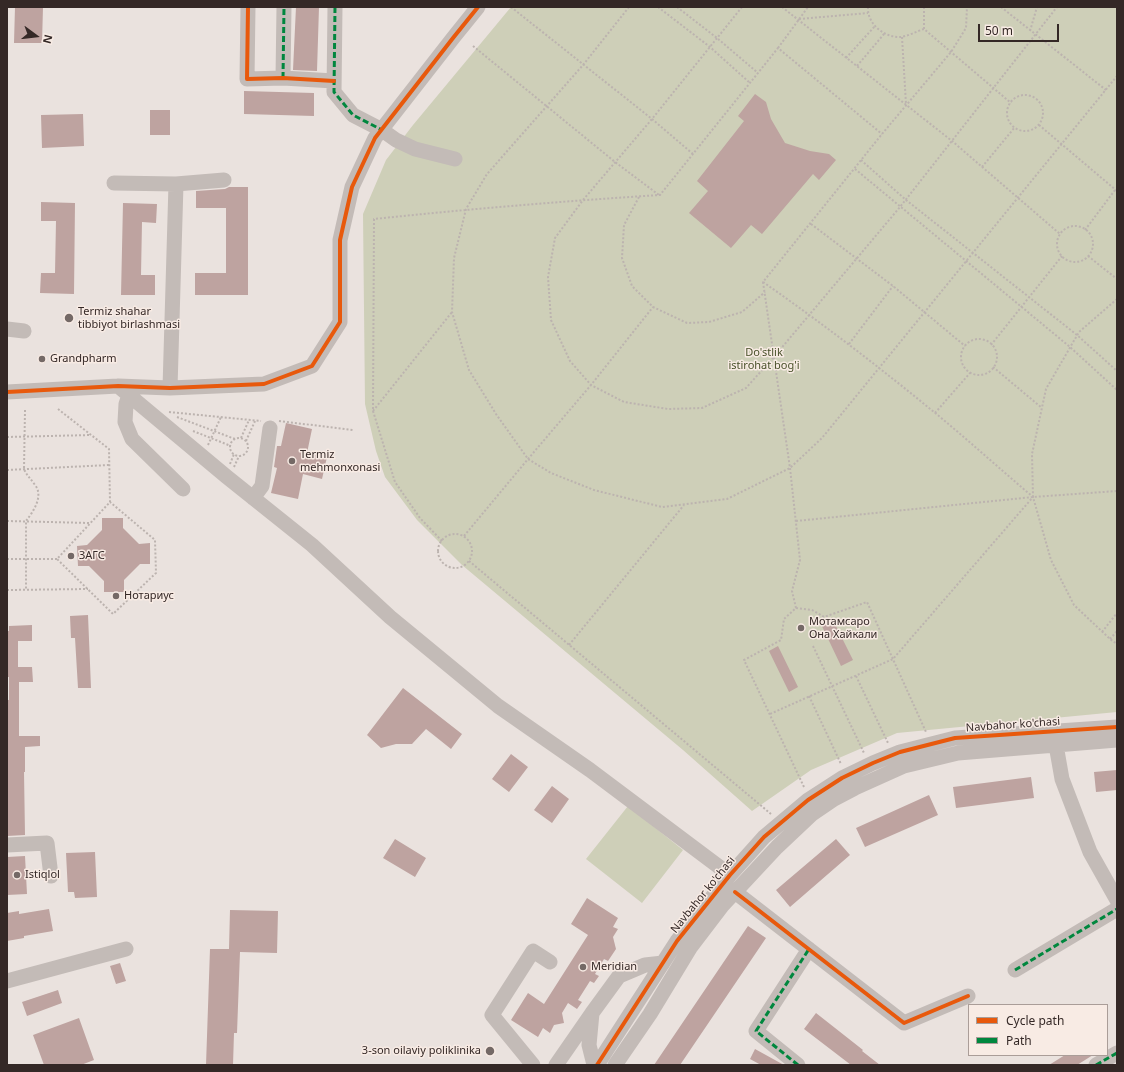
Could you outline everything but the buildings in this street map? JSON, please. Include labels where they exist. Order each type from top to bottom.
[{"type":"street","points":[[248,7],[247,79],[283,78],[334,81]]},
{"type":"street","points":[[283,78],[284,7]]},
{"type":"street","points":[[335,7],[334,92],[353,115],[382,130],[396,140],[415,149],[454,159]]},
{"type":"street","points":[[7,392],[123,391],[264,384],[312,366],[340,322],[340,240],[352,187],[375,138],[478,7]]},
{"type":"street","points":[[114,183],[176,184],[224,180]]},
{"type":"street","points":[[170,388],[176,184]]},
{"type":"street","points":[[7,329],[24,331]]},
{"type":"street","points":[[123,391],[126,404],[125,422],[132,439],[183,489]]},
{"type":"street","points":[[123,391],[312,545],[390,617],[498,706],[590,770],[730,875]]},
{"type":"street","points":[[253,498],[262,486],[269,423]]},
{"type":"street","name":"Navbahor ko'chasi","points":[[615,1065],[650,1014],[690,948],[717,902],[730,875],[764,837],[808,800],[842,778],[873,763],[900,752],[955,738],[1117,728]]},
{"type":"street","name":"Navbahor ko'chasi","points":[[595,1065],[678,941],[717,902],[735,892],[777,847],[812,814],[834,800],[862,785],[904,766],[958,753],[1117,740]]},
{"type":"street","points":[[1056,745],[1062,779],[1090,852],[1117,900]]},
{"type":"street","points":[[7,845],[47,843],[51,876]]},
{"type":"street","points":[[735,892],[904,1023],[968,996]]},
{"type":"street","points":[[1015,970],[1117,909]]},
{"type":"street","points":[[7,981],[126,949]]},
{"type":"street","points":[[798,1065],[756,1031],[809,950]]},
{"type":"street","points":[[533,1065],[492,1015],[533,951],[550,962]]},
{"type":"street","points":[[556,1065],[592,1012],[619,976],[645,965],[663,963]]},
{"type":"street","points":[[592,1012],[589,1045],[595,1065]]},
{"type":"street","points":[[1096,1065],[1117,1053]]},
{"type":"path","points":[[511,7],[652,119],[693,154]]},
{"type":"path","points":[[629,7],[583,65],[487,174],[466,209],[454,258],[452,312],[469,370],[496,414],[528,459],[551,473],[594,490],[662,507],[727,500],[790,468],[822,438],[1117,76]]},
{"type":"path","points":[[658,7],[710,47],[750,83]]},
{"type":"path","points":[[677,7],[717,38],[758,73]]},
{"type":"path","points":[[742,7],[652,119],[583,200],[555,238],[548,277],[551,320],[570,361],[591,385],[624,402],[668,409],[702,408],[746,388],[906,200],[1057,7]]},
{"type":"path","points":[[782,7],[952,141],[1060,234]]},
{"type":"path","points":[[442,540],[420,518],[395,482],[373,411],[374,219],[466,209],[660,195],[778,48],[808,7]]},
{"type":"path","points":[[868,7],[868,13],[875,26],[884,34],[902,37],[924,29]]},
{"type":"path","points":[[924,7],[924,29],[1011,103]]},
{"type":"path","points":[[796,608],[792,591],[800,560],[790,468],[763,282],[882,134],[951,52],[966,28],[967,7]]},
{"type":"path","points":[[1001,7],[1106,90]]},
{"type":"path","points":[[1030,31],[1037,7]]},
{"type":"path","points":[[798,19],[868,13]]},
{"type":"path","points":[[846,58],[875,26]]},
{"type":"path","points":[[857,66],[884,34]]},
{"type":"path","points":[[902,37],[906,105]]},
{"type":"path","points":[[472,46],[616,162],[660,195]]},
{"type":"path","points":[[778,48],[882,134]]},
{"type":"path","points":[[1019,96],[1031,96],[1036,98],[1042,108],[1042,120],[1039,125],[1023,131],[1015,127],[1009,120],[1008,114],[1011,103],[1019,96]]},
{"type":"path","points":[[1039,125],[1116,191],[1085,230]]},
{"type":"path","points":[[982,167],[1015,127]]},
{"type":"path","points":[[861,160],[906,200],[1077,335],[1117,371]]},
{"type":"path","points":[[854,169],[1020,308],[1070,347],[1117,390]]},
{"type":"path","points":[[639,196],[624,226],[622,258],[632,286],[653,307],[687,323],[709,322],[742,312],[765,292]]},
{"type":"path","points":[[810,223],[893,286],[965,346]]},
{"type":"path","points":[[1074,226],[1085,230],[1089,234],[1093,245],[1088,256],[1084,260],[1078,262],[1066,260],[1058,252],[1057,240],[1060,234],[1064,230],[1074,226]]},
{"type":"path","points":[[991,345],[1062,256]]},
{"type":"path","points":[[1088,256],[1117,279]]},
{"type":"path","points":[[763,282],[809,314],[879,368],[935,413],[1033,497]]},
{"type":"path","points":[[848,345],[893,286]]},
{"type":"path","points":[[1117,299],[1079,332],[1046,389],[1032,454],[1033,497],[1051,560],[1074,605],[1117,644]]},
{"type":"path","points":[[464,536],[591,385],[653,307]]},
{"type":"path","points":[[373,411],[452,312]]},
{"type":"path","points":[[978,339],[984,340],[991,345],[996,352],[996,358],[993,367],[988,373],[982,375],[970,373],[966,370],[962,365],[961,359],[961,353],[965,346],[972,340],[978,339]]},
{"type":"path","points":[[993,367],[1042,408]]},
{"type":"path","points":[[935,413],[970,373]]},
{"type":"path","points":[[57,559],[110,502],[109,449],[58,408]]},
{"type":"path","points":[[25,410],[24,469],[26,476],[37,486],[38,500],[26,521],[26,590]]},
{"type":"path","points":[[234,468],[239,456],[247,452],[248,446],[246,441],[241,438],[236,439],[168,413],[353,430]]},
{"type":"path","points":[[207,445],[221,417]]},
{"type":"path","points":[[241,438],[249,420]]},
{"type":"path","points":[[246,441],[255,421]]},
{"type":"path","points":[[190,430],[231,446]]},
{"type":"path","points":[[7,437],[92,435]]},
{"type":"path","points":[[236,439],[233,441],[231,446],[234,454],[239,456]]},
{"type":"path","points":[[7,470],[109,465]]},
{"type":"path","points":[[796,521],[1033,497],[1117,491]]},
{"type":"path","points":[[770,714],[893,659],[1033,497]]},
{"type":"path","points":[[7,559],[57,559],[113,614],[156,573],[155,540],[110,502]]},
{"type":"path","points":[[569,645],[685,504]]},
{"type":"path","points":[[7,521],[90,523]]},
{"type":"path","points":[[454,534],[464,536],[471,545],[472,551],[469,561],[465,565],[454,568],[444,564],[439,554],[439,548],[442,540],[454,534]]},
{"type":"path","points":[[469,561],[771,814]]},
{"type":"path","points":[[7,590],[88,589]]},
{"type":"path","points":[[805,789],[744,660],[781,640],[784,619],[796,608],[812,610],[824,617],[867,602],[926,734]]},
{"type":"path","points":[[1102,632],[1117,613]]},
{"type":"path","points":[[1110,639],[1117,631]]},
{"type":"path","points":[[813,646],[864,754]]},
{"type":"path","points":[[856,676],[889,746]]},
{"type":"path","points":[[809,696],[843,766]]},
{"type":"green space","name":"Do'stlik istirohat bog'i","points":[[511,7],[1117,7],[1117,712],[897,733],[811,770],[752,811],[683,750],[462,565],[417,520],[385,477],[376,451],[365,404],[363,214],[386,160],[413,125]]},
{"type":"green space","points":[[628,806],[683,850],[642,903],[586,859]]},
{"type":"marked path","points":[[283,78],[284,7]]},
{"type":"marked path","points":[[335,7],[334,92],[353,115],[382,130]]},
{"type":"marked path","points":[[1015,970],[1117,909]]},
{"type":"marked path","points":[[798,1065],[756,1031],[809,949]]},
{"type":"marked path","points":[[1096,1065],[1117,1053]]},
{"type":"cycle path","points":[[248,7],[247,79],[283,78],[334,81]]},
{"type":"cycle path","points":[[7,392],[118,386],[170,388],[264,384],[312,366],[340,322],[340,240],[352,187],[375,138],[478,7]]},
{"type":"cycle path","points":[[597,1065],[677,941],[730,875],[764,837],[808,800],[842,778],[873,763],[900,752],[955,738],[1117,727]]},
{"type":"cycle path","points":[[735,892],[904,1023],[968,996]]},
{"type":"place","name":"Termiz shahar tibbiyot birlashmasi","points":[[69,318]]},
{"type":"place","name":"Grandpharm","points":[[42,359]]},
{"type":"place","name":"Termiz mehmonxonasi","points":[[292,461]]},
{"type":"place","name":"ЗАГС","points":[[71,556]]},
{"type":"place","name":"Нотариус","points":[[116,596]]},
{"type":"place","name":"Мотамсаро Она Хайкали","points":[[801,628]]},
{"type":"place","name":"Istiqlol","points":[[17,875]]},
{"type":"place","name":"Meridian","points":[[583,967]]},
{"type":"place","name":"3-son oilaviy poliklinika","points":[[490,1051]]}]
